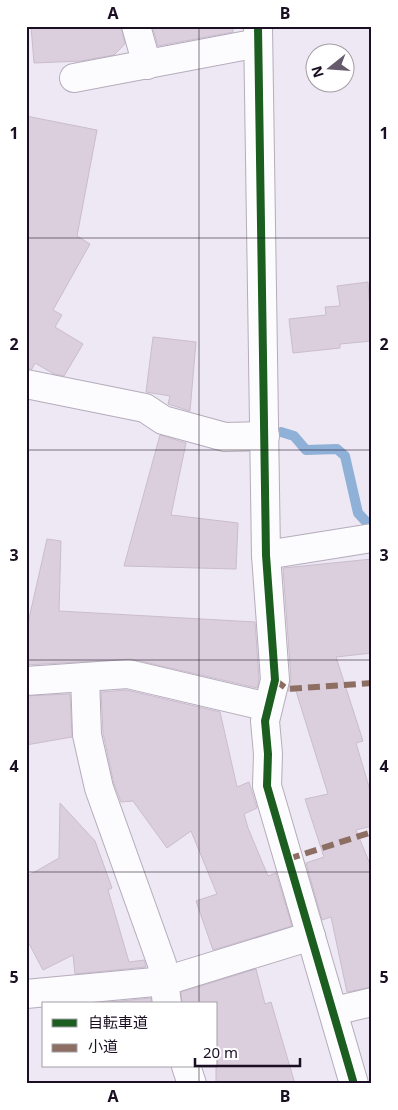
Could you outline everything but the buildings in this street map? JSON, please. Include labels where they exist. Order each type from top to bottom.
[{"type":"street","points":[[136,26],[147,65]]},
{"type":"street","points":[[74,78],[147,65],[258,35],[266,555],[275,680],[264,733],[268,754],[267,786],[354,1084]]},
{"type":"street","points":[[26,384],[145,408],[163,420],[225,437],[265,436]]},
{"type":"street","points":[[266,555],[372,538]]},
{"type":"street","points":[[26,681],[128,674],[268,707]]},
{"type":"street","points":[[85,677],[87,735],[99,788],[152,938],[166,993]]},
{"type":"street","points":[[26,994],[66,996],[166,993],[311,936]]},
{"type":"street","points":[[334,1011],[372,1002]]},
{"type":"street","points":[[187,1068],[192,1084]]},
{"type":"waterway","points":[[281,432],[294,436],[306,450],[337,449],[345,456],[358,513],[372,528]]},
{"type":"marked path","points":[[275,680],[287,689],[372,683]]},
{"type":"marked path","points":[[288,859],[372,832]]},
{"type":"cycle path","points":[[258,26],[266,555],[275,680],[265,721],[268,754],[267,786],[354,1084]]}]
